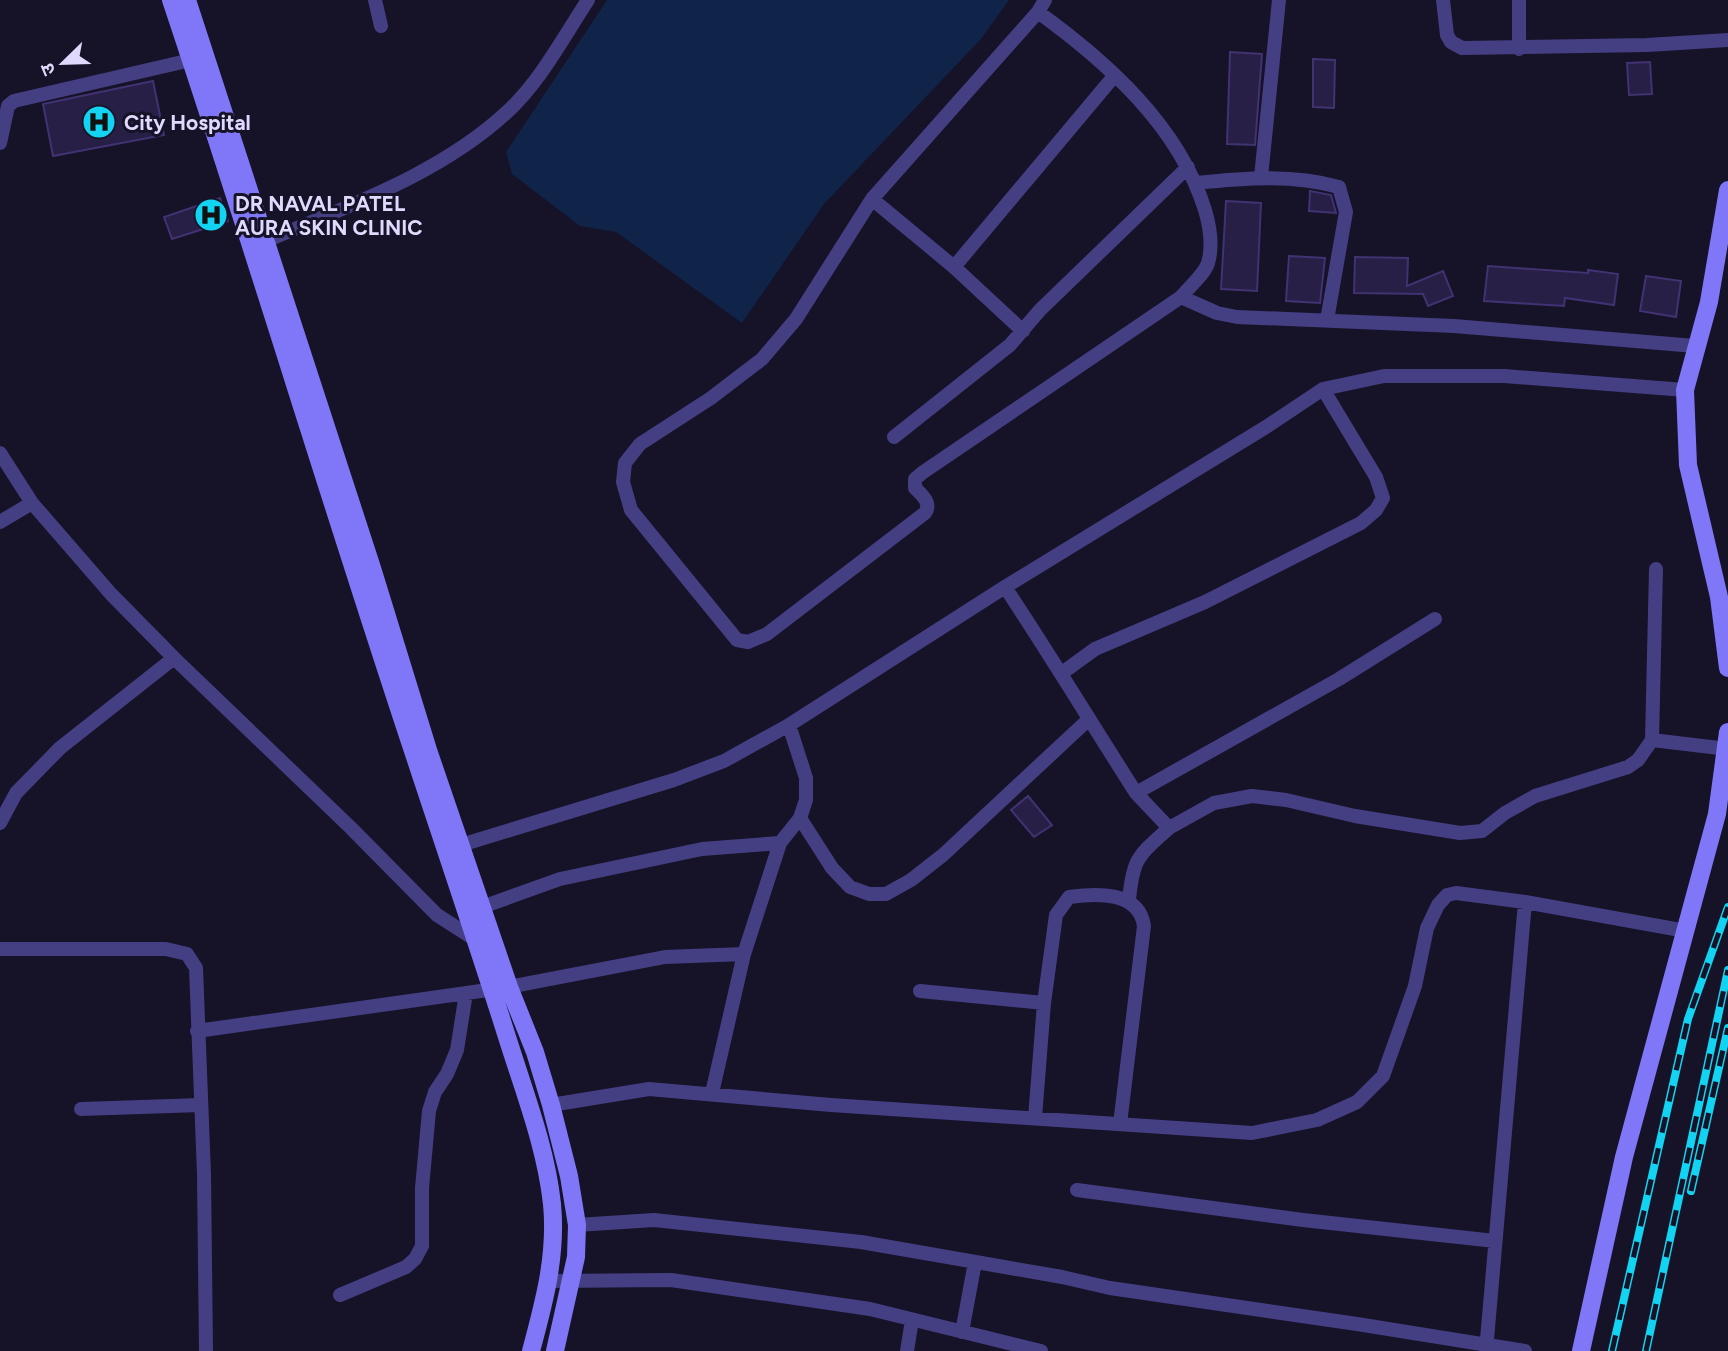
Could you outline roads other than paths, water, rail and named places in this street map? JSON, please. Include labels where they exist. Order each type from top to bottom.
[{"type":"main road","points":[[171,0],[476,940],[535,1052],[551,1105],[569,1176],[577,1225],[576,1257],[555,1351]]},
{"type":"main road","points":[[187,0],[482,907],[500,988],[547,1164],[552,1207],[553,1246],[548,1281],[531,1351]]},
{"type":"main road","points":[[1728,190],[1709,302],[1685,390],[1688,465],[1719,597],[1728,668]]},
{"type":"main road","points":[[1581,1351],[1624,1157],[1717,814],[1727,743]]},
{"type":"street","points":[[375,0],[380,26]]},
{"type":"street","points":[[266,242],[423,171],[480,135],[508,111],[536,78],[588,0]]},
{"type":"street","points":[[1261,177],[1279,0]]},
{"type":"street","points":[[1443,0],[1447,35],[1451,42],[1462,48],[1519,49],[1728,40]]},
{"type":"street","points":[[1519,0],[1519,49]]},
{"type":"street","points":[[1042,6],[1115,75],[1159,125],[1196,183],[1208,222],[1211,247],[1207,266],[1181,297],[915,479],[915,488],[927,501],[928,509],[925,513],[767,634],[748,642],[737,640],[631,510],[623,482],[625,463],[640,444],[712,398],[762,359],[796,319],[872,199],[1042,6]]},
{"type":"street","points":[[0,143],[8,106],[14,101],[191,60]]},
{"type":"street","points":[[954,267],[1115,75]]},
{"type":"street","points":[[894,437],[1010,345],[1040,310],[1188,167]]},
{"type":"street","points":[[1196,183],[1261,177],[1320,182],[1339,187],[1346,212],[1326,320]]},
{"type":"street","points":[[872,199],[954,267],[1023,331]]},
{"type":"street","points":[[1181,297],[1217,313],[1237,317],[1454,326],[1695,346]]},
{"type":"street","points":[[461,845],[674,780],[724,761],[789,725],[1323,389],[1384,376],[1504,376],[1685,390]]},
{"type":"street","points":[[1062,673],[1095,649],[1205,601],[1361,523],[1376,510],[1383,498],[1376,477],[1323,389]]},
{"type":"street","points":[[0,453],[32,503],[111,594],[351,828],[436,915],[476,940]]},
{"type":"street","points":[[0,522],[32,503]]},
{"type":"street","points":[[1129,900],[1135,862],[1142,853],[1169,828],[1214,803],[1252,796],[1460,833],[1482,831],[1505,813],[1535,796],[1629,766],[1639,760],[1652,740],[1656,569]]},
{"type":"street","points":[[1005,587],[1136,793],[1169,828]]},
{"type":"street","points":[[1136,793],[1339,679],[1435,619]]},
{"type":"street","points":[[0,822],[16,793],[60,748],[174,658]]},
{"type":"street","points":[[800,818],[832,868],[850,887],[869,894],[886,894],[911,880],[943,855],[1088,719]]},
{"type":"street","points":[[712,1093],[744,954],[780,843],[800,818],[806,800],[806,778],[789,725]]},
{"type":"street","points":[[1652,740],[1727,743]]},
{"type":"street","points":[[482,907],[560,879],[702,849],[780,843]]},
{"type":"street","points":[[551,1105],[649,1089],[831,1105],[1252,1133],[1317,1119],[1357,1102],[1383,1076],[1415,986],[1427,928],[1438,905],[1447,895],[1456,893],[1525,902],[1686,931]]},
{"type":"street","points":[[1035,1118],[1044,1003],[1056,915],[1069,897],[1090,894],[1129,900],[1142,912],[1144,926],[1120,1124]]},
{"type":"street","points":[[1486,1348],[1525,902]]},
{"type":"street","points":[[0,949],[166,949],[187,954],[196,968],[206,1351]]},
{"type":"street","points":[[197,1031],[500,988],[665,957],[744,954]]},
{"type":"street","points":[[920,991],[1044,1003]]},
{"type":"street","points":[[340,1295],[406,1267],[422,1246],[422,1188],[429,1111],[435,1092],[447,1074],[457,1050],[466,993]]},
{"type":"street","points":[[81,1109],[201,1105]]},
{"type":"street","points":[[1077,1190],[1303,1220],[1495,1241]]},
{"type":"street","points":[[577,1225],[654,1220],[861,1242],[1110,1288],[1486,1348],[1525,1351]]},
{"type":"street","points":[[962,1332],[975,1262]]},
{"type":"street","points":[[548,1281],[671,1280],[870,1310],[1041,1351]]},
{"type":"street","points":[[907,1351],[912,1320]]},
{"type":"water","points":[[607,0],[1009,0],[981,39],[824,204],[742,323],[616,232],[580,226],[512,174],[506,152]]},
{"type":"railway","points":[[1612,1351],[1688,1019],[1728,907]]},
{"type":"railway","points":[[1646,1351],[1728,970]]},
{"type":"railway","points":[[1691,1191],[1728,1028]]},
{"type":"place","name":"City Hospital","points":[[99,122]]},
{"type":"place","name":"DR NAVAL PATEL AURA SKIN CLINIC","points":[[211,215]]}]
